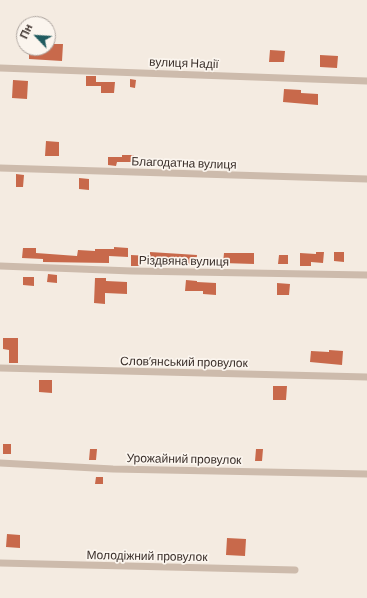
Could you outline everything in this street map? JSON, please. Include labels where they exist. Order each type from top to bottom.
[{"type":"street","name":"вулиця Надії","points":[[0,68],[367,81]]},
{"type":"street","name":"Благодатна вулиця","points":[[0,168],[367,179]]},
{"type":"street","name":"Різдвяна вулиця","points":[[0,266],[132,271],[367,275]]},
{"type":"street","name":"Словʼянський провулок","points":[[0,368],[367,378]]},
{"type":"street","name":"Урожайний провулок","points":[[0,463],[113,469],[367,474]]},
{"type":"street","name":"Молодіжний провулок","points":[[0,563],[294,570]]},
{"type":"building","points":[[56,44],[63,44],[62,61],[29,59],[29,56],[56,56]]},
{"type":"building","points":[[270,50],[285,51],[284,62],[269,62]]},
{"type":"building","points":[[320,55],[338,56],[337,68],[320,67]]},
{"type":"building","points":[[86,76],[96,76],[96,82],[115,82],[114,93],[101,93],[101,86],[86,86]]},
{"type":"building","points":[[130,79],[136,80],[135,88],[130,87]]},
{"type":"building","points":[[13,80],[28,81],[27,99],[12,98]]},
{"type":"building","points":[[284,89],[301,90],[301,93],[318,94],[318,105],[283,102]]},
{"type":"building","points":[[46,141],[59,142],[59,156],[45,156]]},
{"type":"building","points":[[122,155],[134,155],[133,162],[117,162],[116,166],[108,165],[108,157],[122,157]]},
{"type":"building","points":[[16,174],[24,175],[23,187],[16,187]]},
{"type":"building","points":[[79,178],[89,179],[89,190],[79,189]]},
{"type":"building","points":[[114,247],[128,248],[128,257],[109,256],[109,263],[43,262],[43,259],[22,258],[23,248],[36,248],[36,253],[77,256],[78,250],[95,251],[95,249],[114,249]]},
{"type":"building","points":[[150,252],[197,255],[196,265],[141,262],[141,266],[131,266],[131,255],[150,256]]},
{"type":"building","points":[[316,252],[324,252],[323,263],[311,262],[311,266],[300,266],[300,253],[316,254]]},
{"type":"building","points":[[334,252],[344,252],[344,262],[334,261]]},
{"type":"building","points":[[224,253],[254,253],[254,264],[223,263]]},
{"type":"building","points":[[279,255],[288,255],[288,264],[278,264]]},
{"type":"building","points":[[48,274],[57,275],[57,283],[47,282]]},
{"type":"building","points":[[23,277],[34,277],[34,286],[23,285]]},
{"type":"building","points":[[95,278],[106,278],[106,281],[127,282],[127,294],[105,293],[105,304],[94,303]]},
{"type":"building","points":[[186,280],[216,283],[216,295],[203,294],[203,291],[185,291]]},
{"type":"building","points":[[277,283],[290,284],[289,295],[277,295]]},
{"type":"building","points":[[3,338],[18,338],[18,363],[9,363],[9,350],[3,349]]},
{"type":"building","points":[[329,350],[343,351],[342,365],[310,362],[311,351],[329,352]]},
{"type":"building","points":[[39,380],[52,380],[52,393],[39,392]]},
{"type":"building","points":[[273,386],[287,386],[286,400],[273,400]]},
{"type":"building","points":[[3,444],[11,444],[11,454],[3,454]]},
{"type":"building","points":[[90,449],[97,449],[96,460],[89,460]]},
{"type":"building","points":[[256,449],[263,449],[262,461],[255,461]]},
{"type":"building","points":[[96,477],[103,477],[103,484],[95,484]]},
{"type":"building","points":[[7,534],[20,535],[20,548],[6,547]]},
{"type":"building","points":[[227,538],[246,539],[245,556],[226,555]]}]
